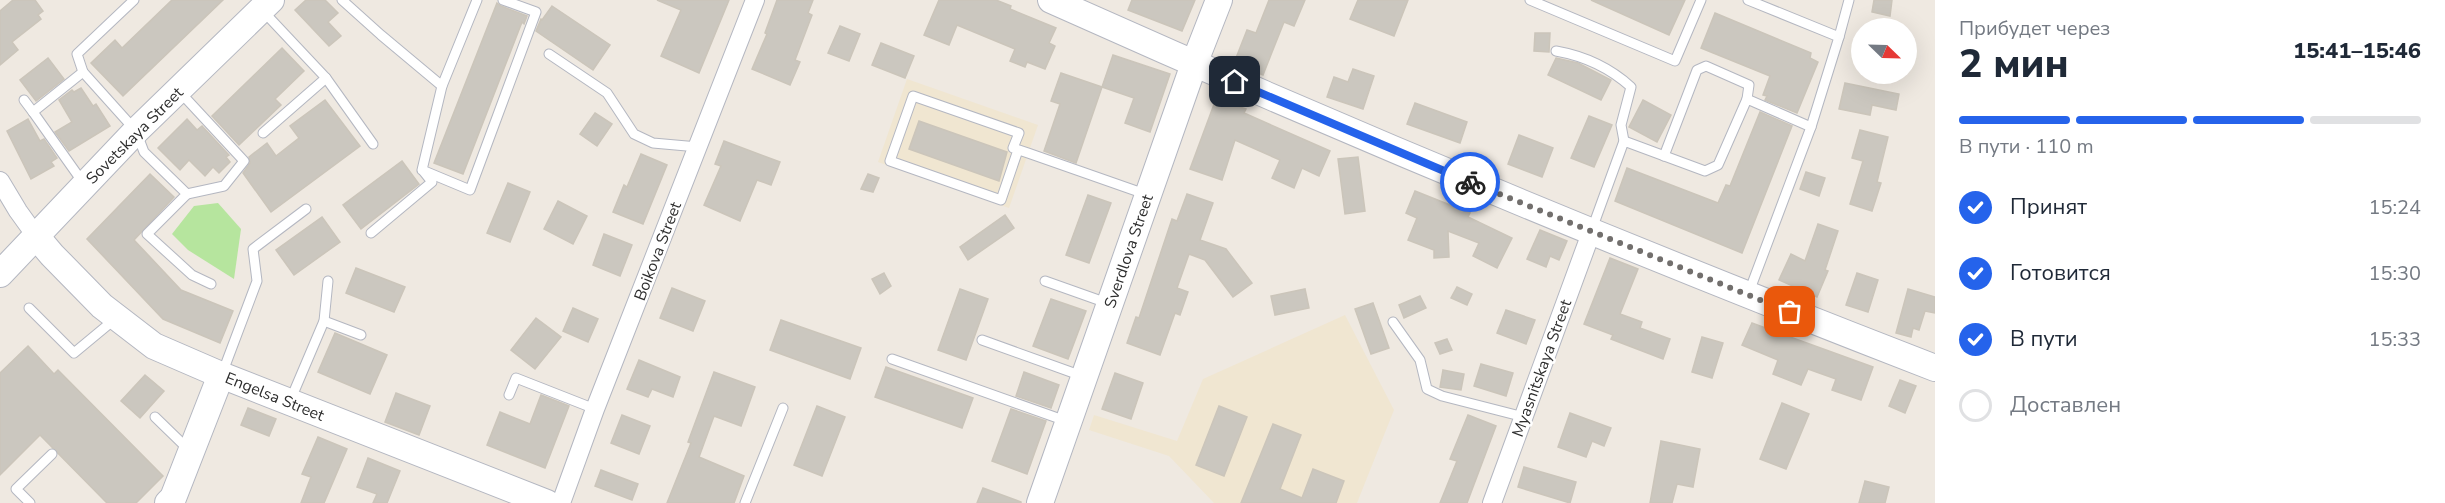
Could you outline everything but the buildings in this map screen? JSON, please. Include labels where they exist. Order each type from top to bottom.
[{"type":"street","name":"Boikova Street","points":[[561,503],[595,409],[755,0]]},
{"type":"street","points":[[1051,0],[1194,64],[1591,233],[1935,368]]},
{"type":"street","name":"Sverdlova Street","points":[[1040,503],[1194,64],[1219,0]]},
{"type":"street","name":"Sovetskaya Street","points":[[0,274],[136,131],[266,4]]},
{"type":"street","points":[[1,184],[36,236]]},
{"type":"street","name":"Myasnitskaya Street","points":[[1492,503],[1591,233]]},
{"type":"street","name":"Engelsa Street","points":[[36,236],[102,306],[153,346],[547,503]]},
{"type":"street","points":[[168,503],[173,498],[221,375]]},
{"type":"lane","points":[[134,0],[77,54],[83,72],[136,131],[144,152],[187,194]]},
{"type":"lane","points":[[342,0],[442,86]]},
{"type":"lane","points":[[422,170],[442,86],[477,0]]},
{"type":"lane","points":[[422,170],[470,190],[536,12],[503,0]]},
{"type":"lane","points":[[1530,0],[1676,61],[1701,0]]},
{"type":"lane","points":[[1748,0],[1839,37]]},
{"type":"lane","points":[[1748,296],[1811,127],[1849,0]]},
{"type":"lane","points":[[266,4],[326,78],[374,144]]},
{"type":"lane","points":[[1556,51],[1577,54],[1615,73],[1630,87],[1622,125],[1624,141],[1591,233]]},
{"type":"lane","points":[[549,54],[607,93],[634,134],[653,143],[698,147]]},
{"type":"lane","points":[[1624,141],[1664,156],[1705,171],[1718,165],[1747,99],[1749,85],[1706,66],[1697,70],[1664,156]]},
{"type":"lane","points":[[33,112],[83,72]]},
{"type":"lane","points":[[263,133],[326,78]]},
{"type":"lane","points":[[178,90],[244,161],[224,186],[187,194],[147,234],[192,275],[211,284]]},
{"type":"lane","points":[[1018,150],[1001,200],[890,161],[913,96],[1019,133],[1013,148],[1148,195]]},
{"type":"lane","points":[[1747,99],[1811,127]]},
{"type":"lane","points":[[24,100],[84,184]]},
{"type":"lane","points":[[371,233],[432,183],[422,170]]},
{"type":"lane","points":[[221,375],[257,280],[253,249],[306,209]]},
{"type":"lane","points":[[290,402],[324,321],[328,281]]},
{"type":"lane","points":[[1045,281],[1110,304]]},
{"type":"lane","points":[[29,308],[74,354],[117,317]]},
{"type":"lane","points":[[324,321],[361,335]]},
{"type":"lane","points":[[1393,322],[1420,360],[1428,389],[1442,396],[1524,417]]},
{"type":"lane","points":[[982,340],[1084,376]]},
{"type":"lane","points":[[892,359],[1068,422]]},
{"type":"lane","points":[[509,395],[516,378],[595,409]]},
{"type":"lane","points":[[746,503],[783,408]]},
{"type":"lane","points":[[155,417],[184,448],[192,452]]},
{"type":"lane","points":[[30,503],[16,489],[52,454]]},
{"type":"shaded area","points":[[907,79],[1038,125],[1009,208],[878,162]]},
{"type":"shaded area","points":[[1345,315],[1394,410],[1357,503],[1214,503],[1169,456],[1089,430],[1094,415],[1177,441],[1203,379]]},
{"type":"green space","points":[[218,203],[241,229],[234,279],[188,250],[172,234],[194,206]]},
{"type":"way so far","points":[[1470,182],[1790,312]]},
{"type":"route","points":[[1235,82],[1470,182]]}]
